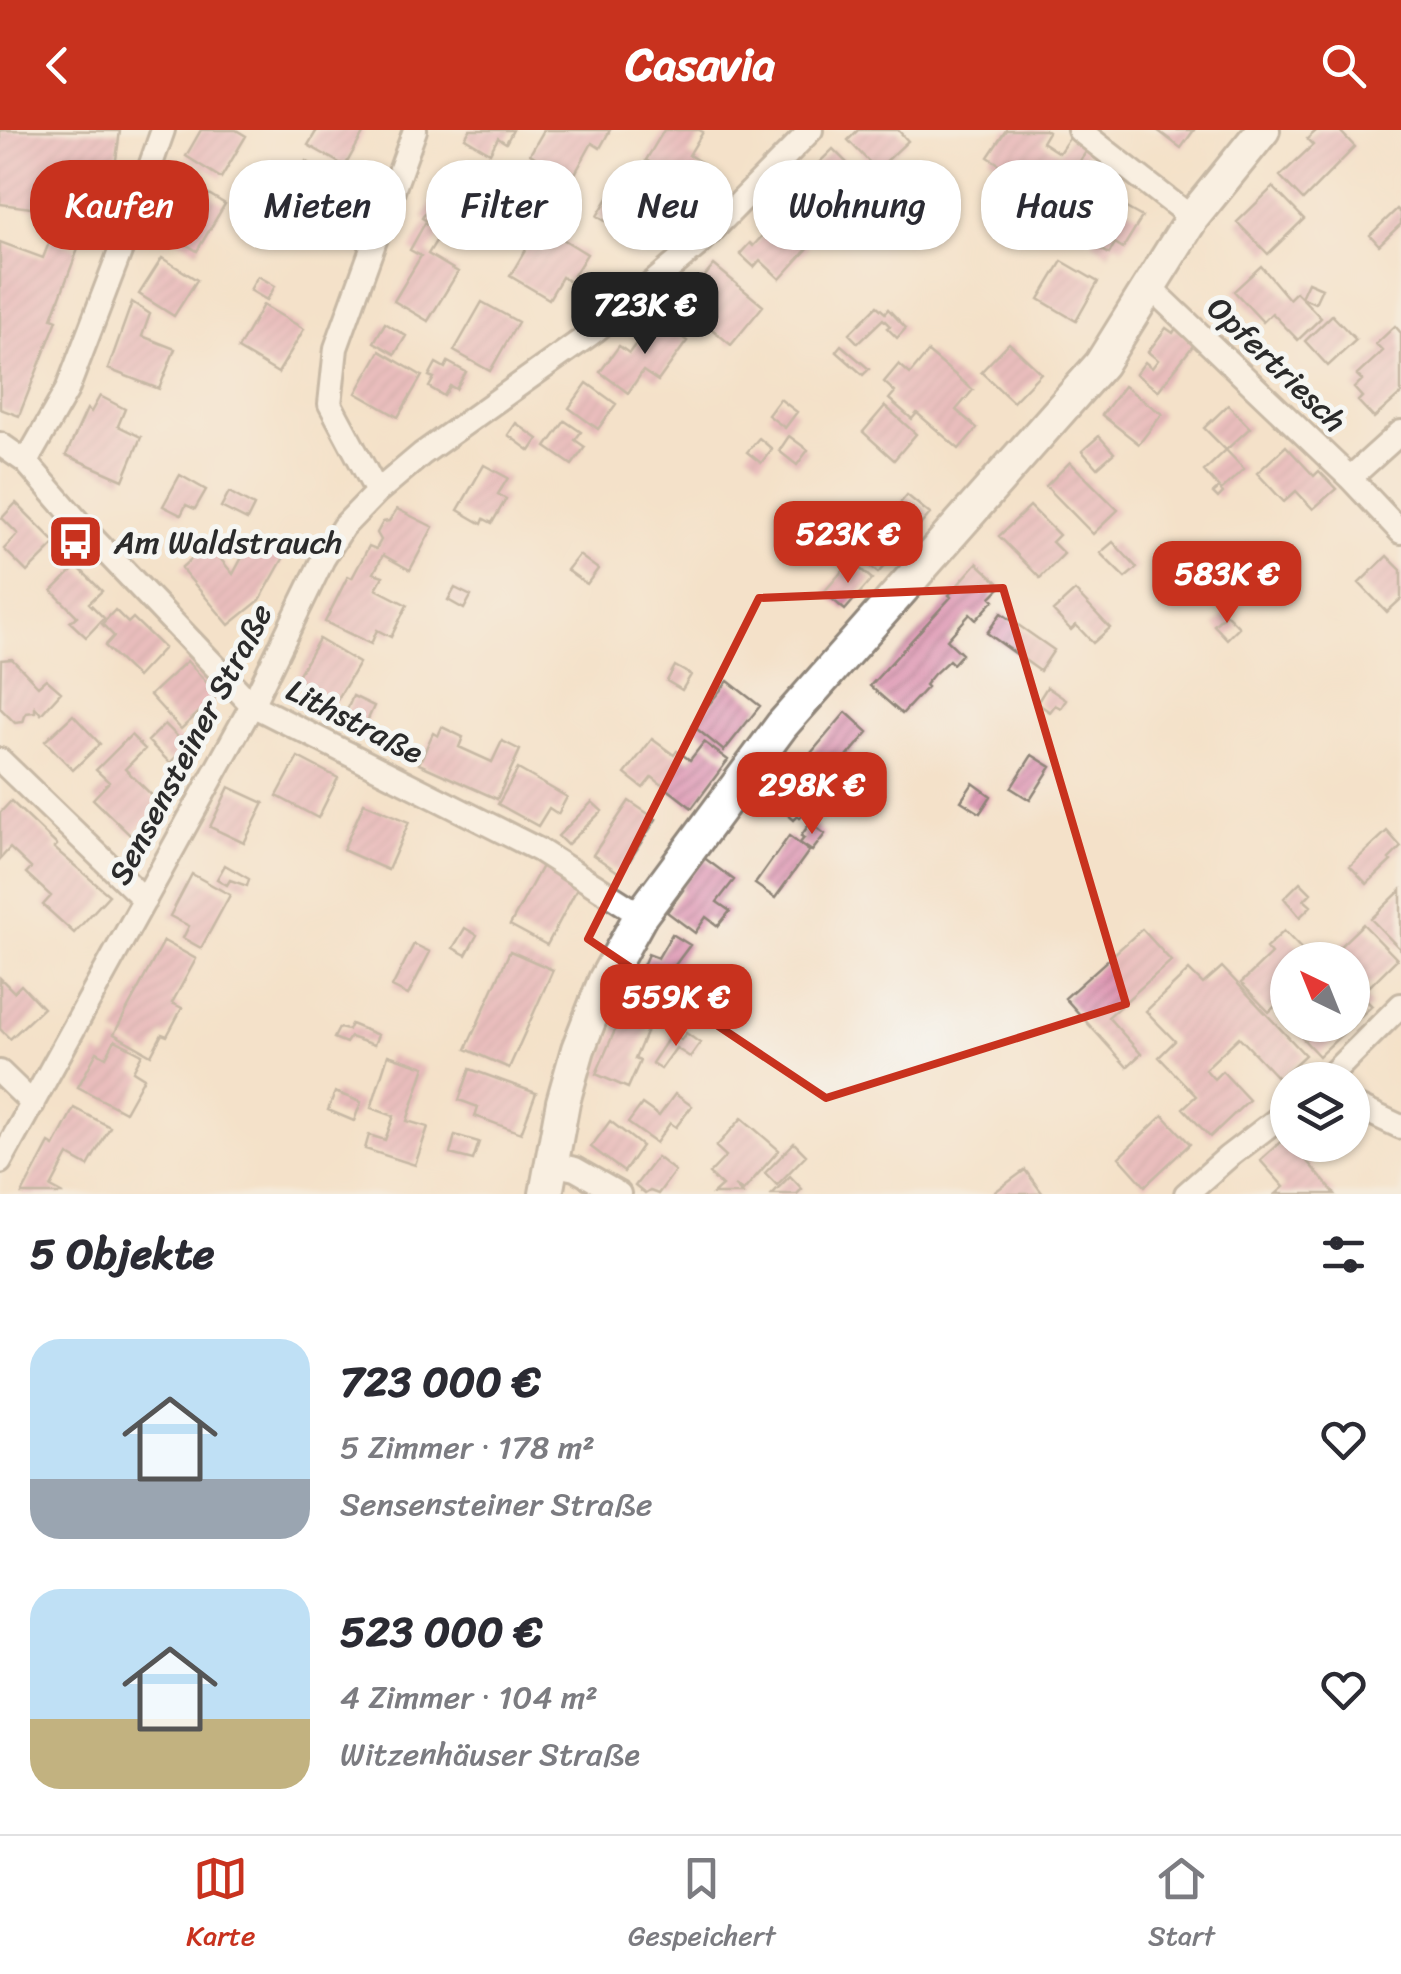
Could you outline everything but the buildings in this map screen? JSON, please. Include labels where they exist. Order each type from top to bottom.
[{"type":"main road","points":[[549,1179],[563,1102],[578,1049],[605,980],[641,915],[782,724],[1101,364],[1192,218],[1264,130]]},
{"type":"street","points":[[26,462],[67,390],[122,250],[162,130]]},
{"type":"street","points":[[376,492],[330,404],[336,348],[415,130]]},
{"type":"street","name":"Sensensteiner Straße","points":[[0,1162],[252,705],[343,526],[422,454],[611,318],[698,244],[811,130]]},
{"type":"street","points":[[1080,130],[1192,218]]},
{"type":"street","name":"Opfertriesch","points":[[1148,286],[1350,478],[1401,532]]},
{"type":"street","points":[[1350,478],[1401,432]]},
{"type":"street","name":"Lithstraße","points":[[0,444],[26,462],[86,531],[252,705],[540,850],[641,915]]},
{"type":"street","points":[[0,760],[145,900]]},
{"type":"street","points":[[1344,1062],[1401,1006]]},
{"type":"street","points":[[0,1072],[32,1104]]},
{"type":"street","points":[[1370,1112],[1401,1126]]},
{"type":"street","points":[[1186,1194],[1270,1125]]},
{"type":"street","points":[[549,1179],[575,1169],[619,1194]]},
{"type":"highlighted area","points":[[1003,588],[1126,1004],[826,1098],[588,939],[759,598]]},
{"type":"place","name":"Am Waldstrauch","points":[[75,542]]}]
